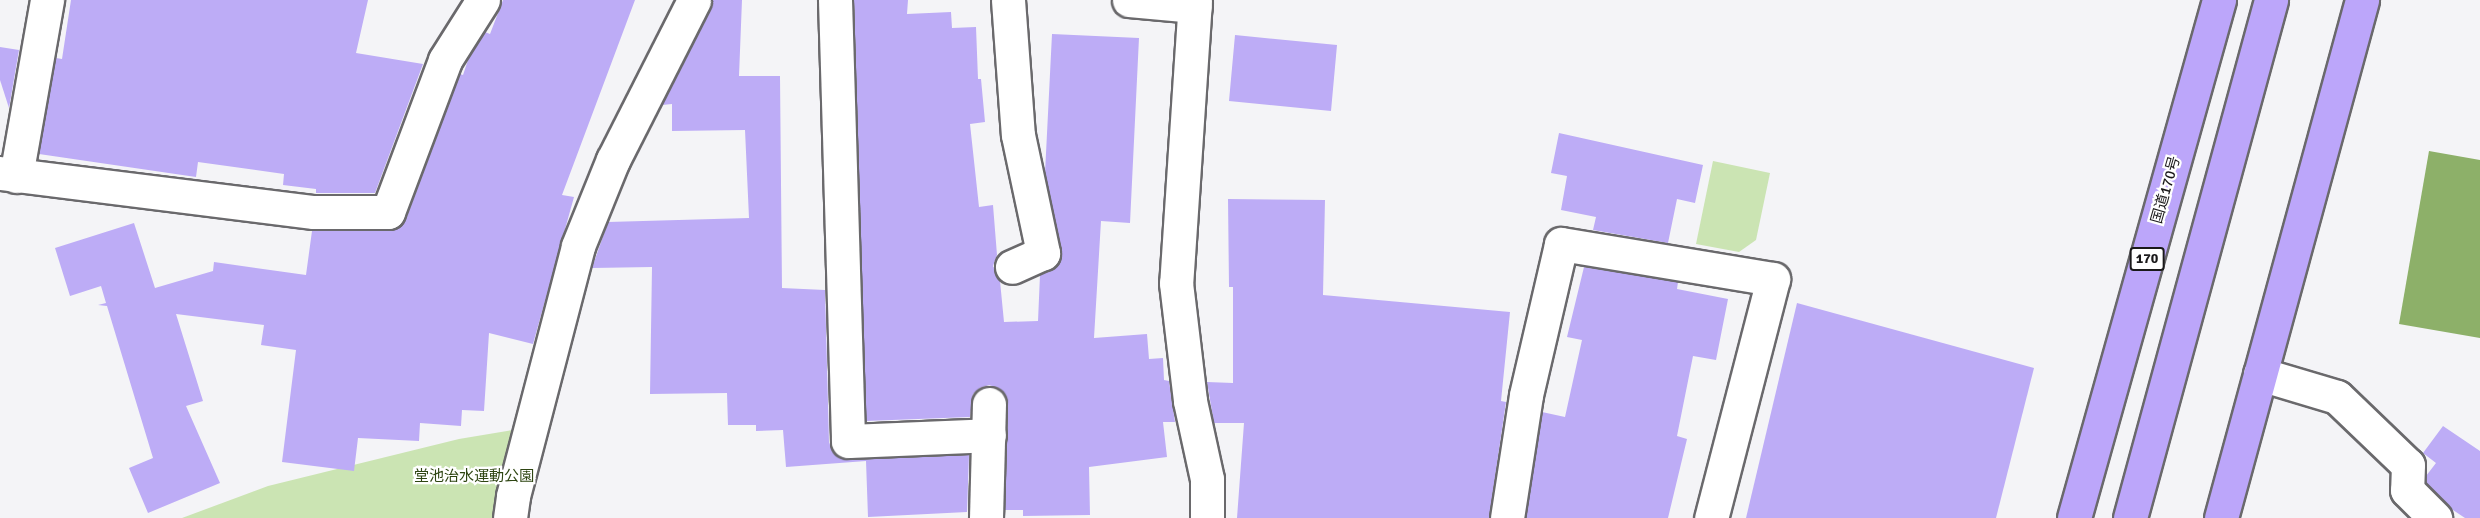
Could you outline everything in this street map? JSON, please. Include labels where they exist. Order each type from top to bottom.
[{"type":"highway","name":"国道170号","points":[[2074,518],[2219,0]]},
{"type":"highway","points":[[2130,518],[2271,0]]},
{"type":"highway","points":[[2221,518],[2362,0]]},
{"type":"street","points":[[47,0],[8,174],[314,212],[388,212],[445,60],[483,0]]},
{"type":"street","points":[[510,518],[513,496],[578,246],[613,160],[694,0]]},
{"type":"street","points":[[835,0],[848,441],[989,420],[986,518]]},
{"type":"street","points":[[1008,0],[1018,135],[1043,253],[1012,267]]},
{"type":"street","points":[[1129,0],[1195,3],[1176,283],[1190,401],[1207,478],[1207,518]]},
{"type":"street","points":[[1507,518],[1526,395],[1561,244],[1773,279],[1711,518]]},
{"type":"street","points":[[2260,374],[2337,397],[2408,465],[2407,490],[2435,518]]},
{"type":"green space","points":[[1713,161],[1770,173],[1756,240],[1739,252],[1696,244]]},
{"type":"green space","name":"堂池治水運動公園","points":[[531,427],[506,518],[182,518],[268,486],[459,439]]},
{"type":"shaded area","points":[[2429,151],[2480,160],[2480,338],[2399,324]]},
{"type":"building","points":[[71,0],[368,0],[356,53],[423,64],[375,193],[316,193],[316,189],[283,185],[284,174],[198,162],[196,177],[39,154],[56,58],[62,59]]},
{"type":"building","points":[[503,0],[635,0],[562,195],[574,197],[533,344],[489,333],[484,411],[462,410],[461,426],[420,423],[419,441],[358,438],[354,471],[282,462],[296,350],[261,345],[264,325],[176,314],[203,401],[186,406],[220,483],[148,513],[129,468],[153,458],[107,306],[98,305],[106,303],[101,286],[70,296],[55,248],[134,223],[155,288],[213,271],[214,262],[306,275],[312,231],[388,231],[398,228],[406,219],[460,74],[463,75],[469,57],[485,32],[490,34]]},
{"type":"building","points":[[713,0],[742,0],[739,76],[780,76],[782,288],[825,290],[829,442],[832,450],[839,457],[849,460],[969,455],[967,512],[868,517],[866,461],[786,467],[783,430],[756,431],[756,425],[728,425],[727,393],[650,394],[652,267],[592,268],[608,222],[749,218],[745,130],[672,131],[672,104],[662,105]]},
{"type":"building","points":[[854,0],[908,0],[907,14],[951,12],[952,28],[976,27],[978,79],[981,79],[985,122],[970,124],[979,207],[993,205],[997,255],[993,266],[1000,281],[1004,322],[1038,321],[1040,275],[1057,265],[1061,257],[1045,173],[1052,34],[1139,38],[1130,223],[1101,221],[1094,338],[1147,334],[1149,359],[1163,358],[1164,380],[1169,381],[1175,422],[1163,422],[1167,457],[1089,467],[1090,515],[1023,516],[1023,510],[1005,510],[1008,404],[1005,395],[998,388],[989,385],[973,394],[970,417],[866,421]]},
{"type":"building","points":[[1235,35],[1337,45],[1331,111],[1229,101]]},
{"type":"building","points":[[0,47],[19,50],[9,108],[0,80]]},
{"type":"building","points":[[1559,133],[1703,165],[1695,203],[1677,199],[1668,243],[1593,230],[1596,217],[1561,210],[1567,176],[1551,173]]},
{"type":"building","points":[[1228,199],[1325,200],[1323,295],[1510,312],[1501,401],[1506,402],[1489,518],[1237,518],[1244,423],[1214,423],[1207,382],[1233,383],[1233,287],[1229,287]]},
{"type":"building","points":[[1584,267],[1678,282],[1677,289],[1728,299],[1716,360],[1693,356],[1677,436],[1687,439],[1668,518],[1526,518],[1542,412],[1565,417],[1582,340],[1567,337]]},
{"type":"building","points":[[1797,303],[2034,368],[1996,518],[1746,518]]},
{"type":"building","points":[[2443,426],[2480,451],[2480,518],[2465,518],[2450,508],[2426,483],[2426,476],[2436,463],[2423,453]]}]
